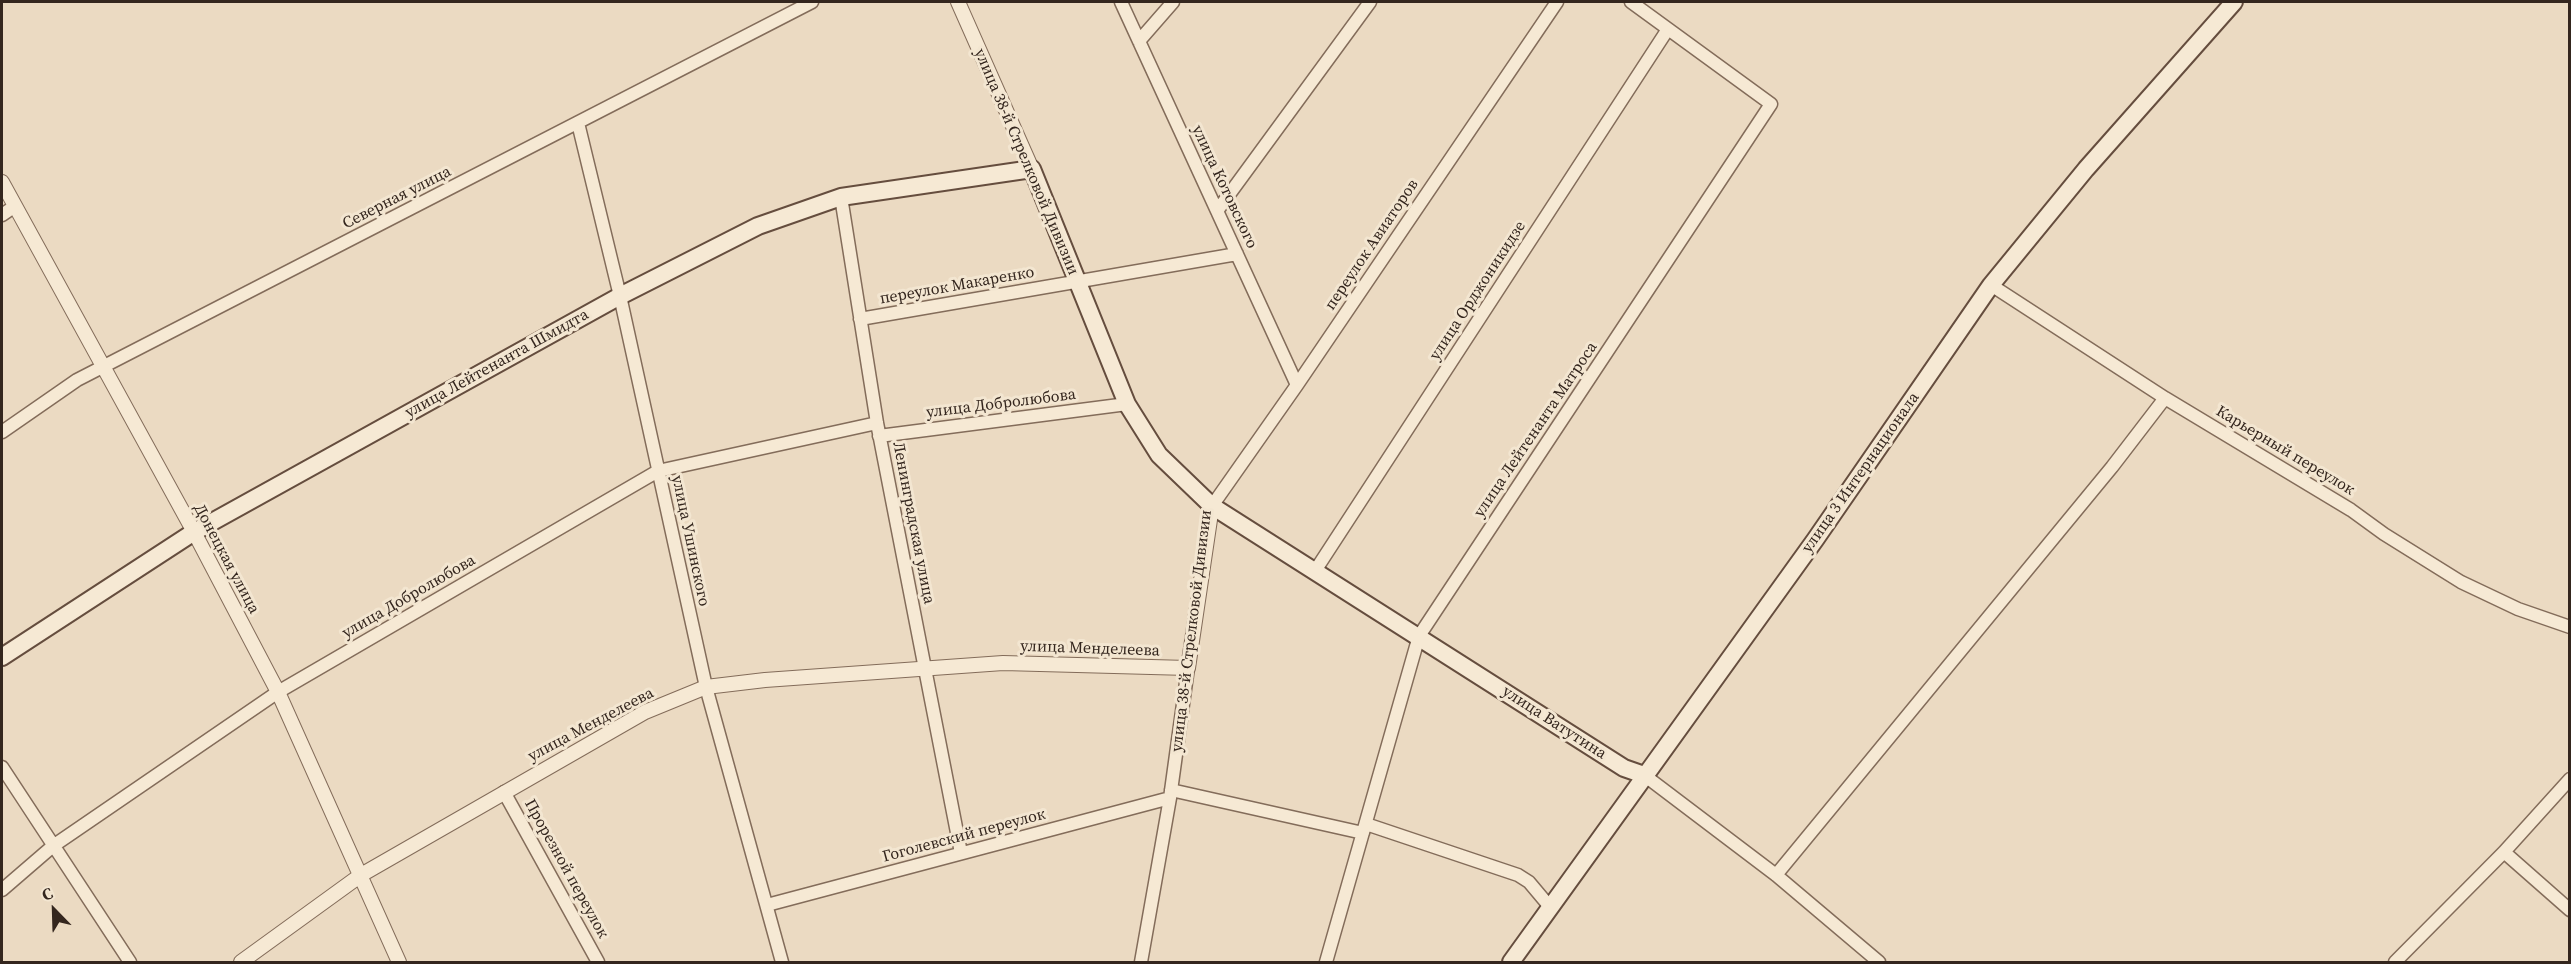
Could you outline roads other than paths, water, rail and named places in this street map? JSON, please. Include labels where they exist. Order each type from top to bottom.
[{"type":"main road","name":"улица 3 Интернационала","points":[[1511,963],[1815,540],[1991,285],[2086,169],[2234,2]]},
{"type":"main road","name":"улица Лейтенанта Шмидта","points":[[2,657],[194,531],[620,296],[758,226],[841,197],[1032,170]]},
{"type":"main road","name":"улица 38-й Стрелковой Дивизии","points":[[1032,170],[1127,404],[1159,455],[1212,506]]},
{"type":"main road","name":"улица Ватутина","points":[[1212,506],[1624,768],[1644,775]]},
{"type":"street","name":"Северная улица","points":[[2,432],[77,380],[812,2]]},
{"type":"street","name":"улица 38-й Стрелковой Дивизии","points":[[958,2],[1032,170]]},
{"type":"street","name":"улица Котовского","points":[[1121,2],[1297,385]]},
{"type":"street","points":[[1139,41],[1173,2]]},
{"type":"street","points":[[1217,211],[1370,2]]},
{"type":"street","name":"переулок Авиаторов","points":[[1212,506],[1557,2]]},
{"type":"street","name":"улица Лейтенанта Матроса","points":[[1326,963],[1419,636],[1771,104],[1631,2]]},
{"type":"street","name":"улица Орджоникидзе","points":[[1315,571],[1668,29]]},
{"type":"street","name":"улица Ушинского","points":[[578,123],[620,296],[706,687],[783,963]]},
{"type":"street","name":"Донецкая улица","points":[[2,182],[102,368],[194,531],[278,692],[399,963]]},
{"type":"street","name":"Ленинградская улица","points":[[841,197],[878,430],[961,853]]},
{"type":"street","points":[[2,215],[15,206]]},
{"type":"street","name":"переулок Макаренко","points":[[860,319],[1237,254]]},
{"type":"street","name":"Карьерный переулок","points":[[1991,285],[2165,398],[2351,510],[2384,534],[2462,582],[2517,609],[2570,627]]},
{"type":"street","points":[[1776,875],[2112,468],[2165,398]]},
{"type":"street","name":"улица Добролюбова","points":[[2,890],[53,846],[278,692],[658,471],[878,430],[1127,404]]},
{"type":"street","name":"улица 38-й Стрелковой Дивизии","points":[[1141,963],[1170,794],[1212,506]]},
{"type":"street","name":"улица Менделеева","points":[[241,963],[361,876],[645,712],[706,687],[765,680],[1004,663],[1188,668]]},
{"type":"street","points":[[2,766],[129,963]]},
{"type":"street","name":"улица Ватутина","points":[[1644,775],[1776,875],[1879,963]]},
{"type":"street","points":[[2395,963],[2504,852],[2570,779]]},
{"type":"street","name":"Прорезной переулок","points":[[504,792],[598,963]]},
{"type":"street","name":"Гоголевский переулок","points":[[767,905],[1170,794],[1364,828],[1518,875],[1528,882],[1550,907]]},
{"type":"street","points":[[2504,852],[2570,910]]}]
